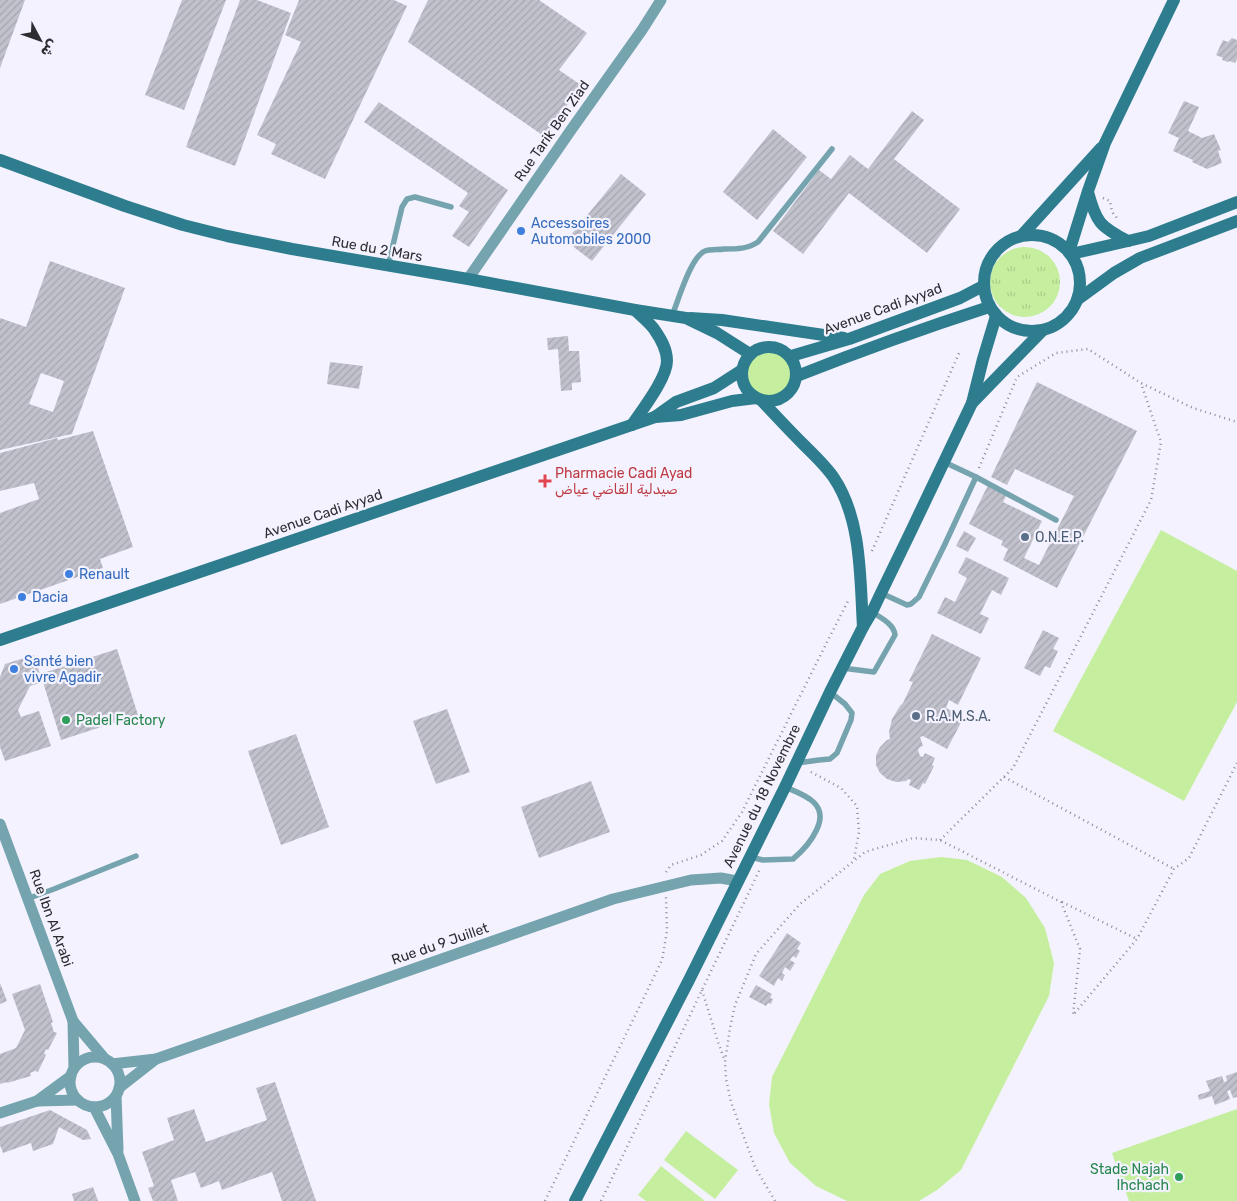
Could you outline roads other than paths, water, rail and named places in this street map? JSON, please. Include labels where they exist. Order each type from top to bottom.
[{"type":"main road","points":[[1070,253],[1088,191],[1105,143],[1174,0]]},
{"type":"main road","points":[[1022,235],[1105,143]]},
{"type":"main road","name":"Rue du 2 Mars","points":[[0,160],[125,206],[183,225],[227,236],[282,248],[686,318],[717,333],[750,354]]},
{"type":"main road","points":[[1088,191],[1094,213],[1100,223],[1109,232],[1128,242]]},
{"type":"main road","points":[[1070,253],[1128,242],[1148,236],[1237,202]]},
{"type":"main road","points":[[1077,300],[1114,272],[1140,258],[1237,222]]},
{"type":"main road","points":[[1036,234],[1060,243],[1070,253],[1077,265],[1080,276],[1080,288],[1077,300],[1069,313],[1058,324],[1043,330],[1026,331],[1010,326],[993,312],[983,286],[985,269],[993,253],[1006,242],[1022,235],[1036,234]]},
{"type":"main road","name":"Avenue Cadi Ayyad","points":[[790,356],[849,339],[960,298],[983,286]]},
{"type":"main road","points":[[632,425],[658,385],[667,363],[666,352],[661,341],[653,328],[635,310]]},
{"type":"main road","points":[[797,376],[846,356],[948,320],[993,312]]},
{"type":"main road","name":"Avenue du 18 Novembre","points":[[575,1201],[785,787],[830,692],[872,612],[972,403],[993,312]]},
{"type":"main road","points":[[686,318],[722,320],[849,339]]},
{"type":"main road","name":"Avenue du 18 Novembre","points":[[972,403],[1043,330]]},
{"type":"main road","points":[[758,399],[770,402],[780,399],[794,385],[797,376],[796,365],[782,349],[771,346],[760,348],[750,354],[743,364],[742,378],[744,386],[822,463],[835,479],[848,505],[855,529],[863,627]]},
{"type":"main road","name":"Avenue Cadi Ayyad","points":[[655,417],[676,402],[714,388],[742,370]]},
{"type":"main road","name":"Avenue Cadi Ayyad","points":[[0,640],[655,417],[681,415],[732,401],[758,399]]},
{"type":"street","name":"Rue Tarik Ben Ziad","points":[[468,279],[661,0]]},
{"type":"street","name":"Rue Ibn Al Arabi","points":[[0,824],[73,1022],[72,1072]]},
{"type":"street","name":"Rue du 9 Juillet","points":[[109,1062],[156,1059],[613,899],[691,880],[721,878],[737,881]]},
{"type":"street","name":"Rue Ibn Al Arabi","points":[[73,1022],[109,1062]]},
{"type":"street","points":[[38,1101],[72,1072],[80,1062],[88,1058],[97,1057],[109,1062],[117,1071],[120,1079],[118,1092],[118,1154]]},
{"type":"street","name":"Rue du 9 Juillet","points":[[118,1092],[156,1059]]},
{"type":"street","points":[[72,1072],[70,1085],[73,1093],[85,1105],[102,1106],[110,1102],[118,1092]]},
{"type":"street","points":[[0,1113],[38,1101],[78,1100]]},
{"type":"street","points":[[94,1107],[118,1154],[135,1201]]},
{"type":"lane","points":[[672,316],[693,263],[699,255],[706,250],[751,247],[758,242],[832,150]]},
{"type":"lane","points":[[388,266],[402,207],[407,199],[415,197],[451,207]]},
{"type":"lane","points":[[944,462],[1056,520]]},
{"type":"lane","points":[[881,593],[908,605],[912,604],[919,597],[976,477]]},
{"type":"lane","points":[[842,668],[874,672],[895,635],[894,630],[886,621],[872,612]]},
{"type":"lane","points":[[796,763],[830,759],[836,753],[852,720],[852,713],[845,704],[830,692]]},
{"type":"lane","points":[[750,857],[763,860],[793,860],[807,847],[819,824],[821,814],[815,804],[807,797],[785,787]]},
{"type":"lane","points":[[28,899],[136,856]]},
{"type":"place","name":"Accessoires Automobiles 2000","points":[[521,231]]},
{"type":"place","name":"Pharmacie Cadi Ayad صيدلية القاضي عياض","points":[[545,481]]},
{"type":"place","name":"O.N.E.P.","points":[[1025,537]]},
{"type":"place","name":"Renault","points":[[69,574]]},
{"type":"place","name":"Dacia","points":[[22,597]]},
{"type":"place","name":"Santé bien vivre Agadir","points":[[14,669]]},
{"type":"place","name":"R.A.M.S.A.","points":[[916,716]]},
{"type":"place","name":"Padel Factory","points":[[66,720]]},
{"type":"place","name":"Stade Najah Ihchach","points":[[1179,1177]]}]
